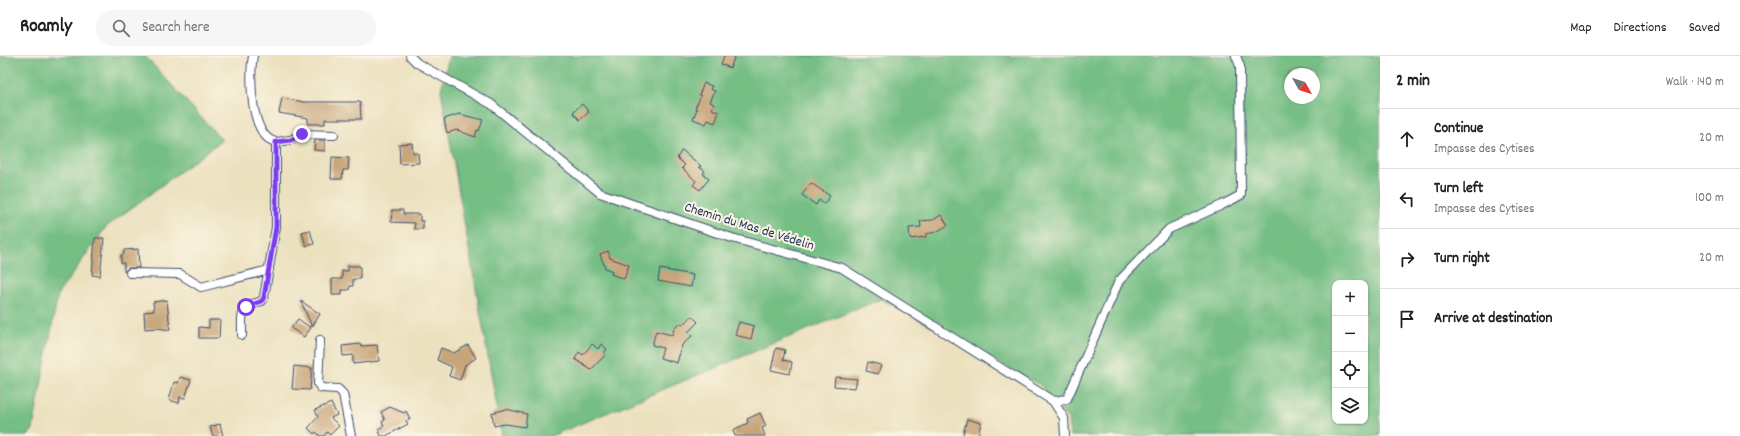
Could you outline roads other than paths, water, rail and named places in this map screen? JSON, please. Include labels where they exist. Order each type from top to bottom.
[{"type":"street","points":[[253,56],[250,69],[254,112],[259,125],[269,138],[276,142],[291,140],[302,134],[334,135]]},
{"type":"street","name":"Chemin du Mas de Védelin","points":[[410,56],[417,63],[491,104],[600,193],[732,238],[842,268],[1052,401],[1064,418],[1065,436]]},
{"type":"street","points":[[1052,401],[1067,399],[1119,281],[1169,229],[1241,195],[1240,66],[1236,56]]},
{"type":"street","points":[[242,335],[242,312],[246,307],[262,301],[269,270],[276,227],[276,142]]},
{"type":"street","points":[[130,273],[180,274],[201,287],[269,270]]},
{"type":"street","points":[[320,340],[318,384],[321,388],[338,389],[343,394],[352,436]]}]
